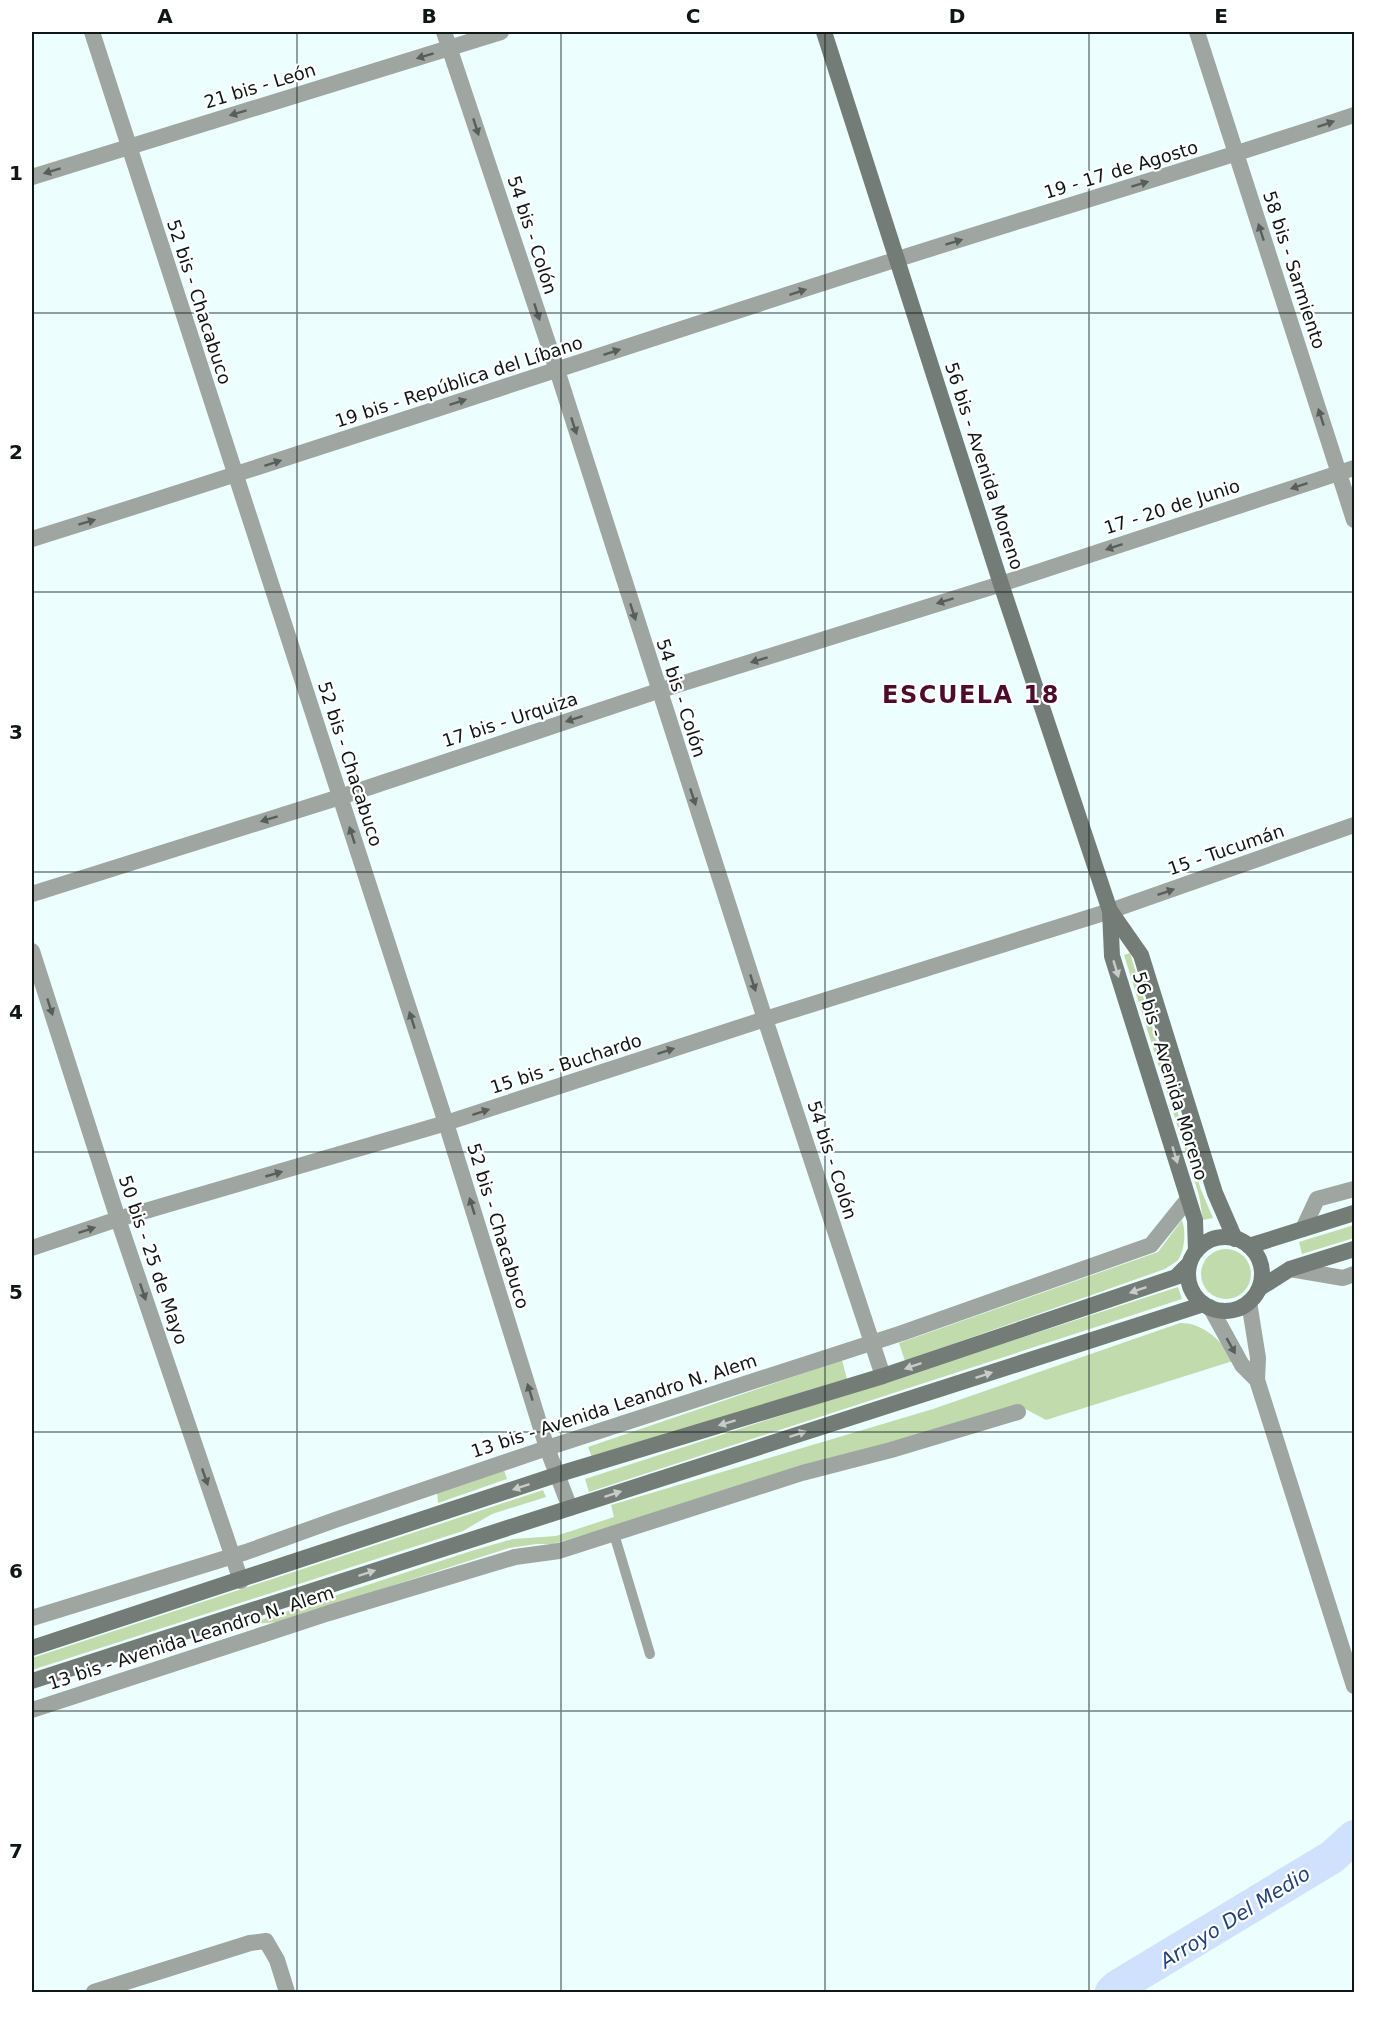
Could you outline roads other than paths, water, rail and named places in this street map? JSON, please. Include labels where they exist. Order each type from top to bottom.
[{"type":"main road","name":"56 bis - Avenida Moreno","points":[[824,32],[1001,584],[1110,911],[1112,956],[1195,1220],[1192,1258]]},
{"type":"main road","name":"56 bis - Avenida Moreno","points":[[1110,911],[1141,955],[1215,1193],[1242,1242]]},
{"type":"main road","points":[[1242,1242],[1303,1229],[1354,1213]]},
{"type":"main road","points":[[32,1648],[241,1581],[559,1474],[883,1376],[1176,1277],[1205,1243],[1216,1238],[1228,1237],[1242,1242],[1257,1254],[1261,1265],[1260,1288]]},
{"type":"main road","points":[[1192,1258],[1188,1277],[1192,1290],[1207,1306],[1225,1311],[1239,1308],[1249,1302],[1260,1288],[1290,1269],[1354,1249]]},
{"type":"main road","name":"13 bis - Avenida Leandro N. Alem","points":[[32,1681],[1207,1306]]},
{"type":"street","name":"52 bis - Chacabuco","points":[[92,32],[446,1123],[547,1448],[559,1474],[570,1508]]},
{"type":"street","name":"54 bis - Colón","points":[[444,32],[557,370],[658,691],[883,1376]]},
{"type":"street","name":"21 bis - León","points":[[32,177],[501,32]]},
{"type":"street","name":"58 bis - Sarmiento","points":[[1197,32],[1236,155],[1347,471],[1354,519]]},
{"type":"street","name":"19 - 17 de Agosto","points":[[898,259],[1236,155],[1354,115]]},
{"type":"street","name":"19 bis - República del Líbano","points":[[32,539],[235,476],[898,259]]},
{"type":"street","name":"17 - 20 de Junio","points":[[1001,584],[1347,471]]},
{"type":"street","name":"17 bis - Urquiza","points":[[32,894],[340,797],[658,691],[1001,584]]},
{"type":"street","name":"15 - Tucumán","points":[[1110,911],[1354,825]]},
{"type":"street","name":"15 bis - Buchardo","points":[[32,1248],[118,1219],[446,1123],[765,1019],[1110,911]]},
{"type":"street","name":"50 bis - 25 de Mayo","points":[[32,951],[118,1219],[241,1581]]},
{"type":"street","points":[[1303,1229],[1317,1200],[1354,1189]]},
{"type":"street","name":"13 bis - Avenida Leandro N. Alem","points":[[32,1618],[232,1556],[547,1448],[873,1343],[1151,1245],[1188,1198]]},
{"type":"street","points":[[1290,1269],[1343,1278],[1354,1274]]},
{"type":"street","points":[[1249,1302],[1258,1358],[1257,1380],[1354,1686]]},
{"type":"street","points":[[1207,1306],[1242,1365],[1257,1380]]},
{"type":"street","name":"13 bis - Avenida Leandro N. Alem","points":[[32,1710],[329,1613],[515,1557],[559,1551],[802,1473],[891,1450],[1018,1412]]},
{"type":"street","points":[[94,1992],[250,1943],[266,1941],[277,1960],[286,1992]]},
{"type":"lane","points":[[614,1534],[650,1654]]},
{"type":"waterway","name":"Arroyo Del Medio","points":[[1112,1992],[1332,1857],[1354,1837]]},
{"type":"district","name":"ESCUELA 18","points":[[971,695]]}]
